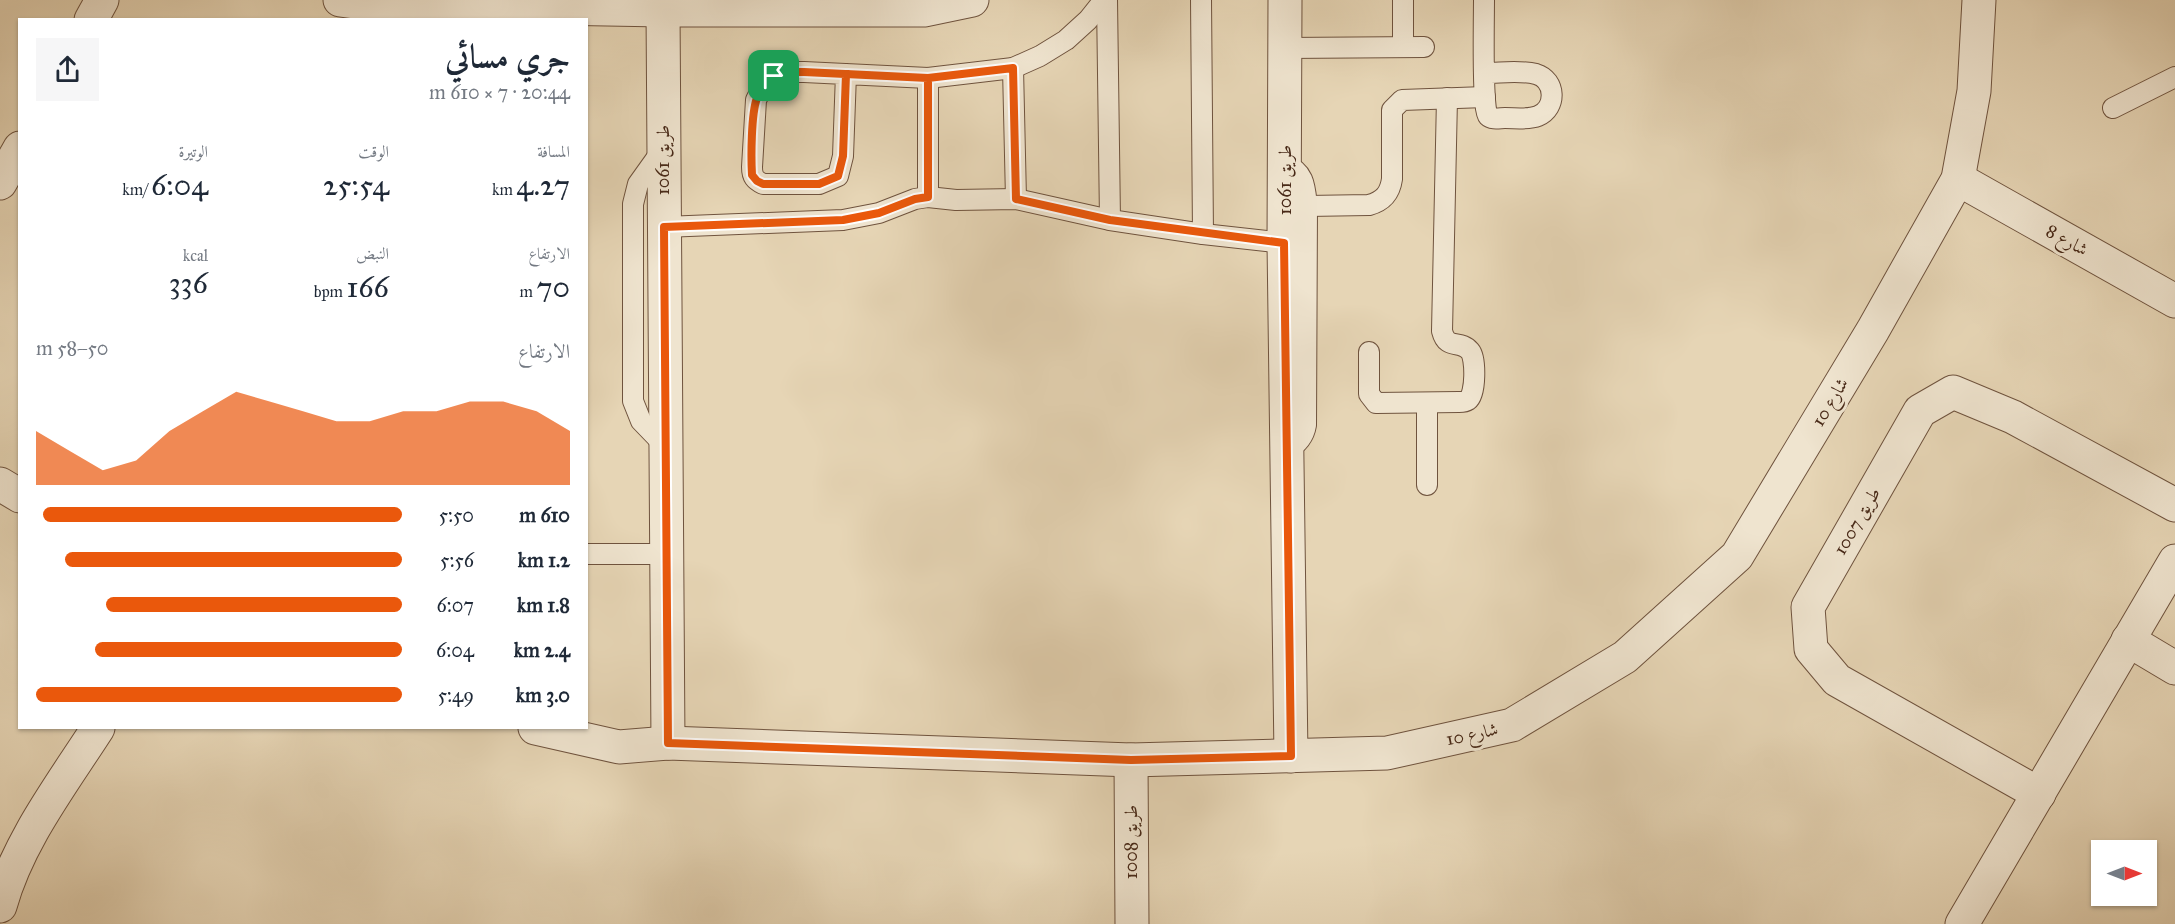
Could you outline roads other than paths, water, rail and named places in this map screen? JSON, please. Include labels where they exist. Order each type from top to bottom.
[{"type":"street","points":[[92,18],[102,0]]},
{"type":"street","points":[[340,0],[376,5],[663,10],[710,5],[924,10],[972,0]]},
{"type":"street","name":"طريق 1061","points":[[1285,0],[1284,243],[1291,756]]},
{"type":"street","name":"شارع 10","points":[[539,729],[620,747],[668,743],[1131,760],[1387,753],[1512,725],[1625,657],[1737,556],[1873,330],[1958,179],[1974,91],[1979,0]]},
{"type":"street","name":"طريق 1061","points":[[663,10],[668,743]]},
{"type":"street","points":[[0,183],[18,152]]},
{"type":"street","name":"شارع 8","points":[[1958,179],[2175,301]]},
{"type":"street","name":"طريق 1007","points":[[2039,794],[1837,680],[1810,648],[1808,607],[1920,411],[1953,392],[2013,417],[2175,505]]},
{"type":"street","points":[[0,484],[18,495]]},
{"type":"street","points":[[1964,923],[2175,561]]},
{"type":"street","points":[[2128,640],[2175,668]]},
{"type":"street","points":[[0,906],[5,886],[21,850],[97,729]]},
{"type":"street","name":"طريق 1008","points":[[1131,760],[1132,924]]},
{"type":"lane","points":[[846,74],[843,156],[838,176],[819,184],[763,184],[757,181],[752,175],[756,100],[763,86],[774,76],[789,72],[846,74],[928,78],[1013,68],[1040,56],[1066,40],[1106,0]]},
{"type":"lane","points":[[1106,0],[1110,220]]},
{"type":"lane","points":[[1201,0],[1203,234]]},
{"type":"lane","points":[[1403,0],[1403,47]]},
{"type":"lane","points":[[1484,0],[1485,97],[1488,116],[1495,118],[1539,116],[1547,110],[1552,101],[1552,91],[1547,81],[1539,75],[1485,73]]},
{"type":"lane","points":[[1285,48],[1424,47]]},
{"type":"lane","points":[[1013,68],[1016,199]]},
{"type":"lane","points":[[2113,108],[2175,77]]},
{"type":"lane","points":[[928,78],[928,197]]},
{"type":"lane","points":[[1307,206],[1370,205],[1385,198],[1391,189],[1392,110],[1397,104],[1409,98],[1485,97]]},
{"type":"lane","points":[[1369,352],[1369,394],[1372,399],[1382,404],[1464,402],[1472,394],[1474,357],[1466,347],[1448,343],[1443,338],[1442,331],[1447,98]]},
{"type":"lane","points":[[663,149],[638,184],[633,204],[633,401],[641,421],[666,447]]},
{"type":"lane","points":[[1285,165],[1292,167],[1302,177],[1305,183],[1307,206],[1306,425],[1301,440],[1287,450]]},
{"type":"lane","points":[[664,227],[843,220],[870,215],[915,199],[928,197],[956,200],[1016,199],[1110,220],[1284,243]]},
{"type":"lane","points":[[1426,403],[1427,485]]},
{"type":"lane","points":[[588,554],[667,554]]}]
